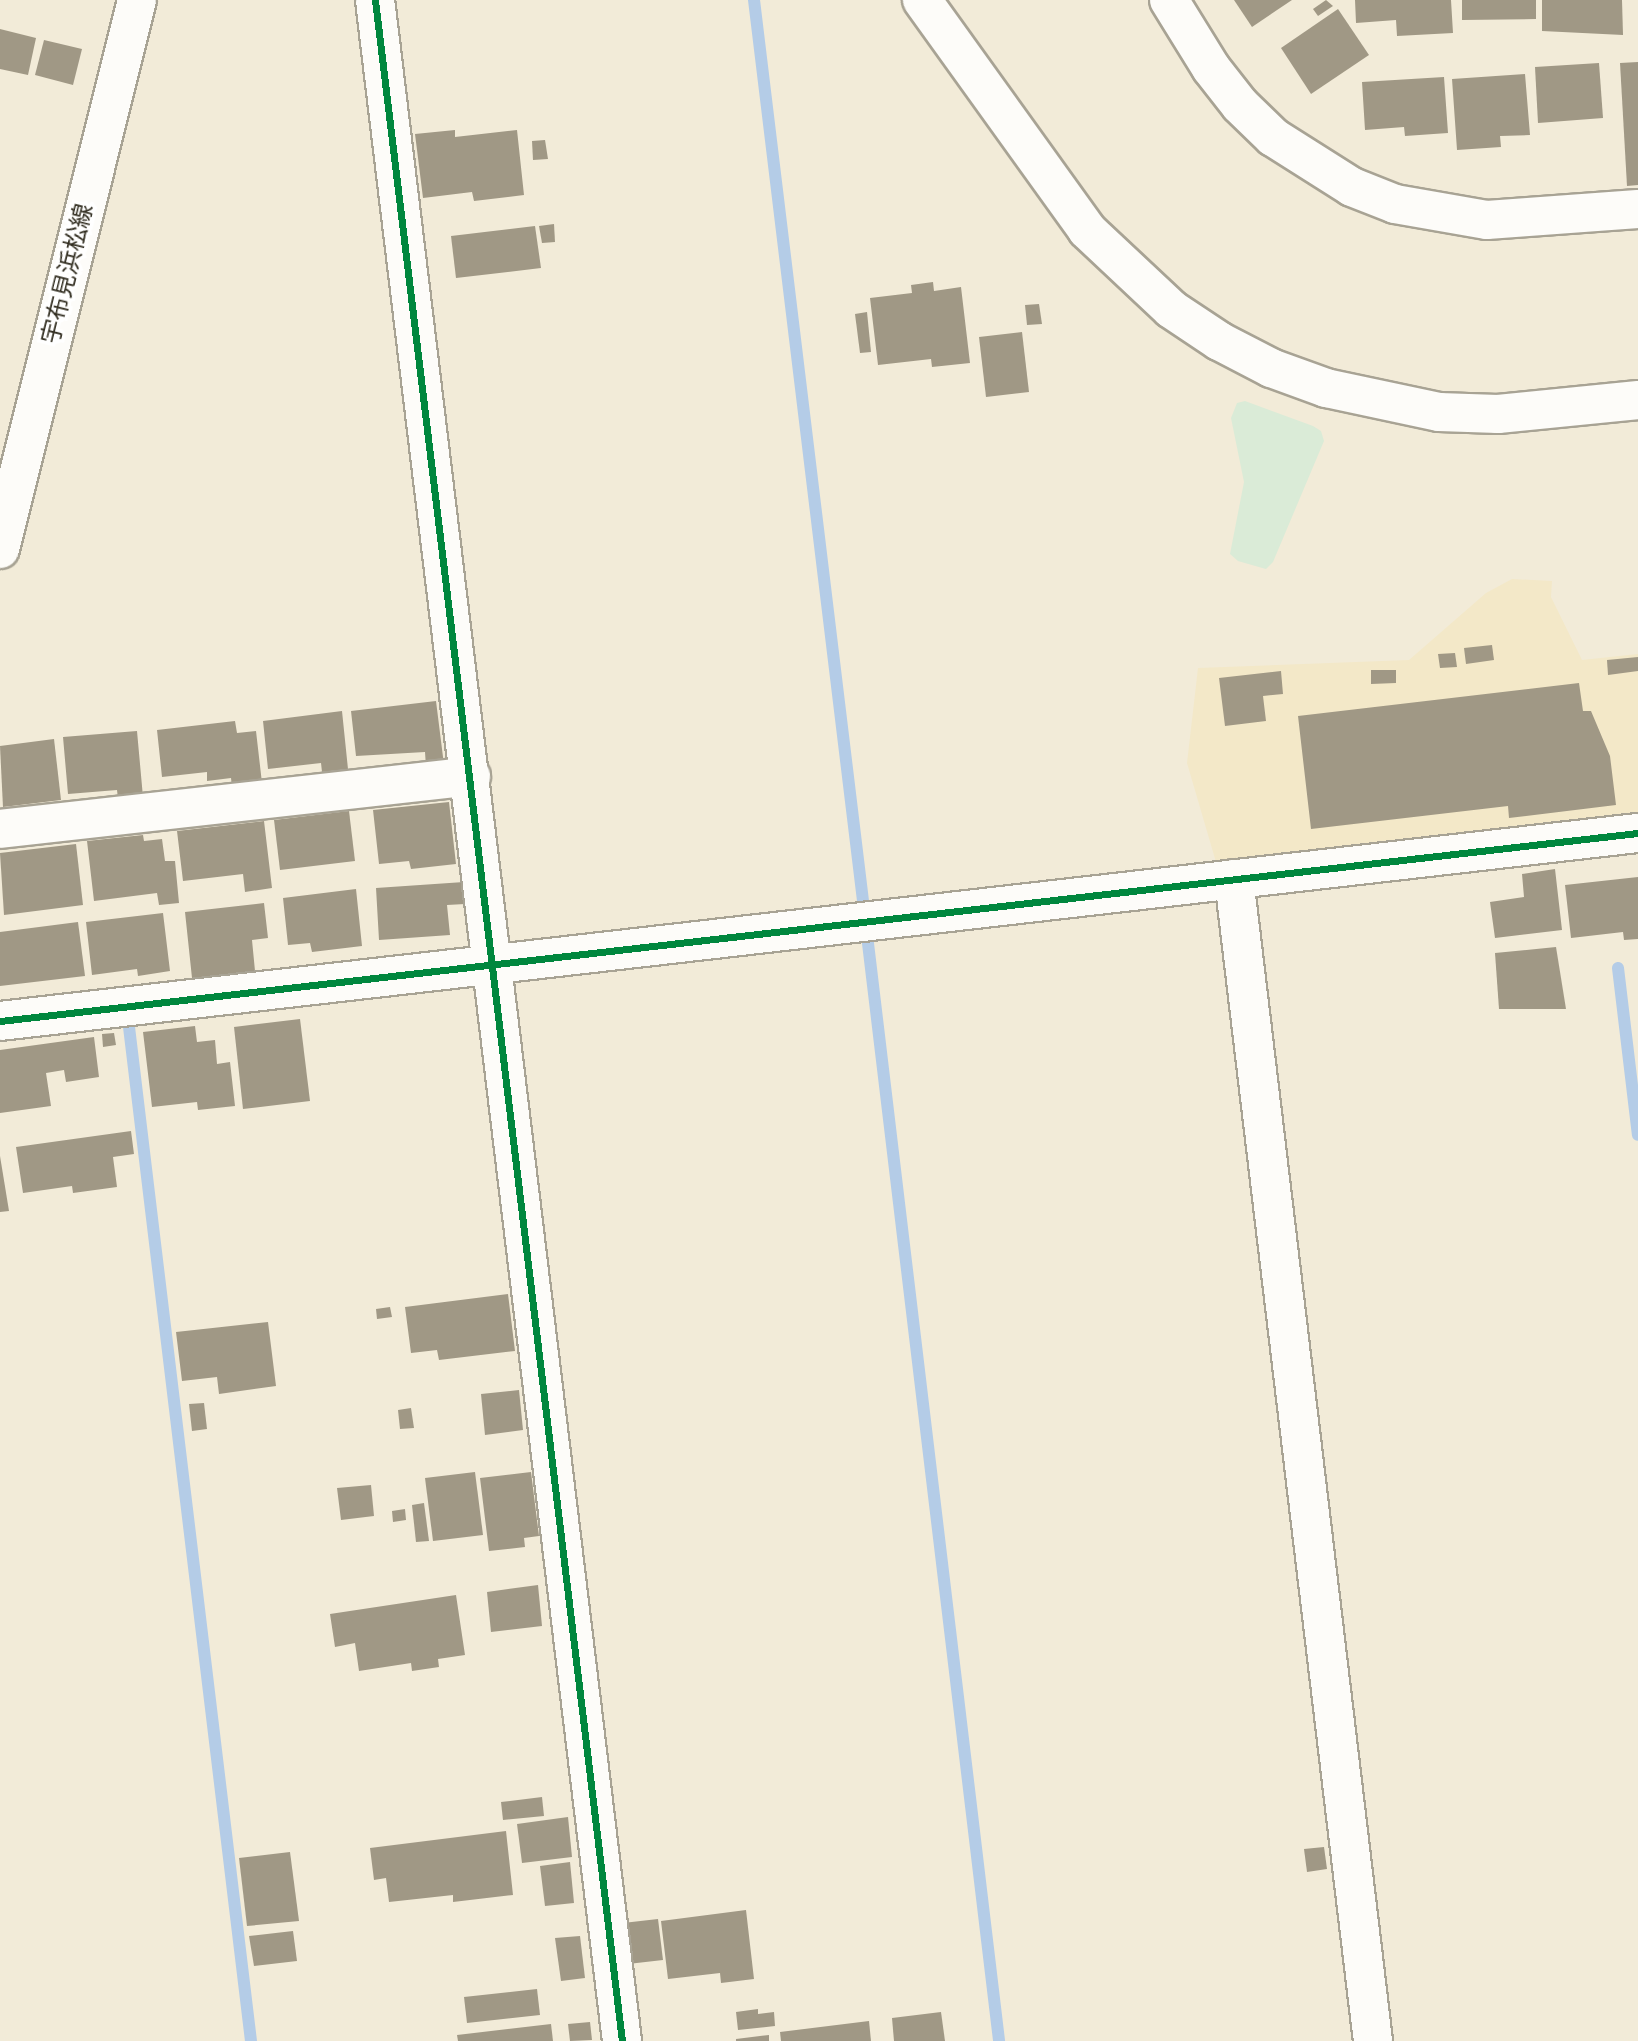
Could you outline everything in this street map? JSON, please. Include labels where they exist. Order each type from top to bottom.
[{"type":"street","name":"宇布見浜松線","points":[[0,548],[137,0]]},
{"type":"street","points":[[375,0],[494,964],[622,2041]]},
{"type":"street","points":[[922,0],[1087,230],[1135,279],[1219,341],[1271,368],[1326,388],[1439,412],[1498,414],[1638,400]]},
{"type":"street","points":[[1169,0],[1211,68],[1240,105],[1273,137],[1352,187],[1406,206],[1488,220],[1638,209]]},
{"type":"street","points":[[0,830],[471,776]]},
{"type":"street","points":[[0,1021],[1638,833]]},
{"type":"street","points":[[1234,879],[1373,2041]]},
{"type":"shaded area","points":[[1512,579],[1552,581],[1551,597],[1582,660],[1638,654],[1638,820],[1218,869],[1187,763],[1198,668],[1409,660],[1486,593]]},
{"type":"green space","points":[[1245,401],[1313,426],[1321,431],[1324,441],[1273,562],[1266,569],[1238,561],[1230,554],[1244,482],[1231,418],[1237,403]]},
{"type":"building","points":[[1234,0],[1292,0],[1252,27]]},
{"type":"building","points":[[1326,0],[1333,6],[1318,16],[1313,9]]},
{"type":"building","points":[[1355,0],[1451,0],[1453,33],[1397,36],[1396,20],[1356,23]]},
{"type":"building","points":[[1462,0],[1536,0],[1536,19],[1462,20]]},
{"type":"building","points":[[1542,0],[1622,0],[1623,35],[1542,31]]},
{"type":"building","points":[[1338,9],[1369,55],[1311,94],[1281,48]]},
{"type":"building","points":[[0,29],[36,38],[28,75],[0,69]]},
{"type":"building","points":[[44,40],[82,49],[73,85],[35,75]]},
{"type":"building","points":[[1638,62],[1638,185],[1627,186],[1620,63]]},
{"type":"building","points":[[1599,63],[1603,118],[1538,123],[1535,67]]},
{"type":"building","points":[[1525,74],[1530,135],[1500,136],[1501,147],[1457,150],[1452,79]]},
{"type":"building","points":[[1444,77],[1448,133],[1405,136],[1404,127],[1365,130],[1362,82]]},
{"type":"building","points":[[455,130],[455,137],[517,130],[524,195],[474,201],[472,192],[423,198],[415,134]]},
{"type":"building","points":[[545,140],[548,159],[533,160],[532,141]]},
{"type":"building","points":[[554,224],[555,242],[542,243],[539,226]]},
{"type":"building","points":[[535,226],[541,268],[456,278],[451,236]]},
{"type":"building","points":[[933,282],[934,291],[961,287],[970,363],[932,367],[931,359],[878,365],[870,298],[912,293],[911,285]]},
{"type":"building","points":[[1039,304],[1042,324],[1027,325],[1025,305]]},
{"type":"building","points":[[867,312],[871,352],[860,353],[855,314]]},
{"type":"building","points":[[1022,332],[1029,392],[986,397],[979,337]]},
{"type":"building","points":[[1492,645],[1494,660],[1466,664],[1464,648]]},
{"type":"building","points":[[1455,653],[1457,667],[1440,668],[1438,654]]},
{"type":"building","points":[[1638,657],[1638,671],[1608,675],[1607,660]]},
{"type":"building","points":[[1371,670],[1396,670],[1396,683],[1371,684]]},
{"type":"building","points":[[1281,671],[1283,694],[1263,696],[1266,721],[1225,726],[1219,678]]},
{"type":"building","points":[[1579,683],[1583,711],[1591,711],[1610,756],[1616,805],[1509,818],[1508,806],[1311,829],[1298,716]]},
{"type":"building","points":[[436,701],[444,765],[426,767],[425,752],[356,756],[351,711]]},
{"type":"building","points":[[342,711],[348,769],[322,772],[321,763],[268,769],[263,721]]},
{"type":"building","points":[[235,721],[237,733],[256,731],[262,783],[232,787],[231,778],[207,781],[207,772],[162,777],[157,730]]},
{"type":"building","points":[[137,731],[143,797],[118,799],[117,790],[68,794],[63,737]]},
{"type":"building","points":[[54,739],[61,800],[3,807],[0,746]]},
{"type":"building","points":[[449,802],[456,864],[411,869],[409,861],[379,864],[373,810]]},
{"type":"building","points":[[349,811],[355,861],[280,870],[274,820]]},
{"type":"building","points":[[264,821],[272,888],[245,892],[243,874],[183,881],[177,831]]},
{"type":"building","points":[[143,835],[144,841],[162,839],[165,861],[175,861],[179,903],[159,905],[157,893],[94,901],[87,841]]},
{"type":"building","points":[[76,844],[83,905],[4,915],[0,853]]},
{"type":"building","points":[[1555,869],[1562,930],[1495,938],[1490,902],[1524,897],[1522,874]]},
{"type":"building","points":[[1638,877],[1638,939],[1624,940],[1623,932],[1571,938],[1565,885]]},
{"type":"building","points":[[464,882],[465,904],[447,905],[450,935],[379,940],[376,888]]},
{"type":"building","points":[[356,889],[362,946],[312,952],[310,943],[288,945],[283,898]]},
{"type":"building","points":[[264,903],[268,938],[252,940],[255,971],[192,978],[185,912]]},
{"type":"building","points":[[163,913],[170,971],[138,976],[137,969],[92,975],[86,922]]},
{"type":"building","points":[[78,922],[85,976],[0,986],[0,932]]},
{"type":"building","points":[[1556,947],[1566,1009],[1499,1009],[1495,953]]},
{"type":"building","points":[[300,1019],[310,1101],[243,1109],[234,1027]]},
{"type":"building","points":[[195,1026],[197,1042],[215,1040],[217,1064],[230,1062],[235,1106],[198,1110],[197,1102],[152,1107],[143,1032]]},
{"type":"building","points":[[114,1033],[116,1045],[103,1047],[102,1034]]},
{"type":"building","points":[[94,1037],[99,1077],[66,1082],[64,1070],[46,1073],[51,1106],[0,1113],[0,1050]]},
{"type":"building","points":[[131,1131],[134,1154],[113,1157],[117,1187],[73,1193],[72,1186],[23,1193],[16,1147]]},
{"type":"building","points":[[0,1156],[9,1211],[0,1212]]},
{"type":"building","points":[[508,1294],[515,1351],[439,1360],[437,1350],[411,1353],[405,1307]]},
{"type":"building","points":[[390,1307],[392,1317],[377,1319],[376,1309]]},
{"type":"building","points":[[268,1322],[276,1386],[219,1394],[217,1377],[182,1381],[176,1332]]},
{"type":"building","points":[[519,1390],[523,1430],[485,1435],[481,1394]]},
{"type":"building","points":[[204,1403],[207,1429],[192,1431],[189,1404]]},
{"type":"building","points":[[411,1408],[414,1428],[400,1429],[398,1410]]},
{"type":"building","points":[[475,1472],[483,1535],[433,1541],[425,1478]]},
{"type":"building","points":[[531,1472],[539,1536],[524,1538],[525,1547],[489,1551],[480,1478]]},
{"type":"building","points":[[371,1485],[374,1516],[341,1520],[337,1488]]},
{"type":"building","points":[[424,1503],[429,1541],[416,1542],[412,1505]]},
{"type":"building","points":[[405,1509],[406,1520],[393,1522],[392,1511]]},
{"type":"building","points":[[538,1585],[542,1626],[491,1632],[487,1592]]},
{"type":"building","points":[[456,1595],[465,1655],[438,1659],[439,1667],[412,1671],[411,1663],[359,1671],[355,1643],[335,1647],[330,1614]]},
{"type":"building","points":[[542,1797],[544,1816],[503,1820],[501,1802]]},
{"type":"building","points":[[568,1817],[572,1857],[522,1863],[517,1824]]},
{"type":"building","points":[[506,1831],[513,1895],[453,1902],[453,1895],[389,1902],[386,1878],[374,1880],[370,1848]]},
{"type":"building","points":[[1324,1847],[1327,1869],[1307,1872],[1304,1849]]},
{"type":"building","points":[[290,1852],[299,1921],[247,1926],[239,1858]]},
{"type":"building","points":[[570,1862],[574,1903],[545,1906],[540,1866]]},
{"type":"building","points":[[746,1910],[754,1979],[721,1983],[720,1973],[668,1979],[661,1921]]},
{"type":"building","points":[[658,1919],[663,1960],[628,1964],[623,1923]]},
{"type":"building","points":[[293,1931],[297,1961],[254,1966],[249,1936]]},
{"type":"building","points":[[580,1936],[585,1978],[561,1981],[555,1938]]},
{"type":"building","points":[[537,1989],[540,2015],[467,2023],[464,1997]]},
{"type":"building","points":[[758,2009],[758,2014],[774,2012],[775,2026],[738,2030],[736,2012]]},
{"type":"building","points":[[941,2012],[945,2041],[894,2041],[892,2018]]},
{"type":"building","points":[[869,2021],[871,2041],[781,2041],[780,2032]]},
{"type":"building","points":[[590,2022],[592,2040],[570,2041],[568,2024]]},
{"type":"building","points":[[551,2024],[553,2041],[458,2041],[457,2035]]},
{"type":"building","points":[[769,2035],[769,2041],[736,2041],[736,2039]]},
{"type":"waterway","points":[[754,0],[864,909]]},
{"type":"waterway","points":[[867,935],[999,2041]]},
{"type":"waterway","points":[[1618,968],[1638,1135]]},
{"type":"waterway","points":[[129,1027],[251,2041]]},
{"type":"cycle path","points":[[375,0],[622,2041]]},
{"type":"cycle path","points":[[0,1021],[1638,833]]}]
